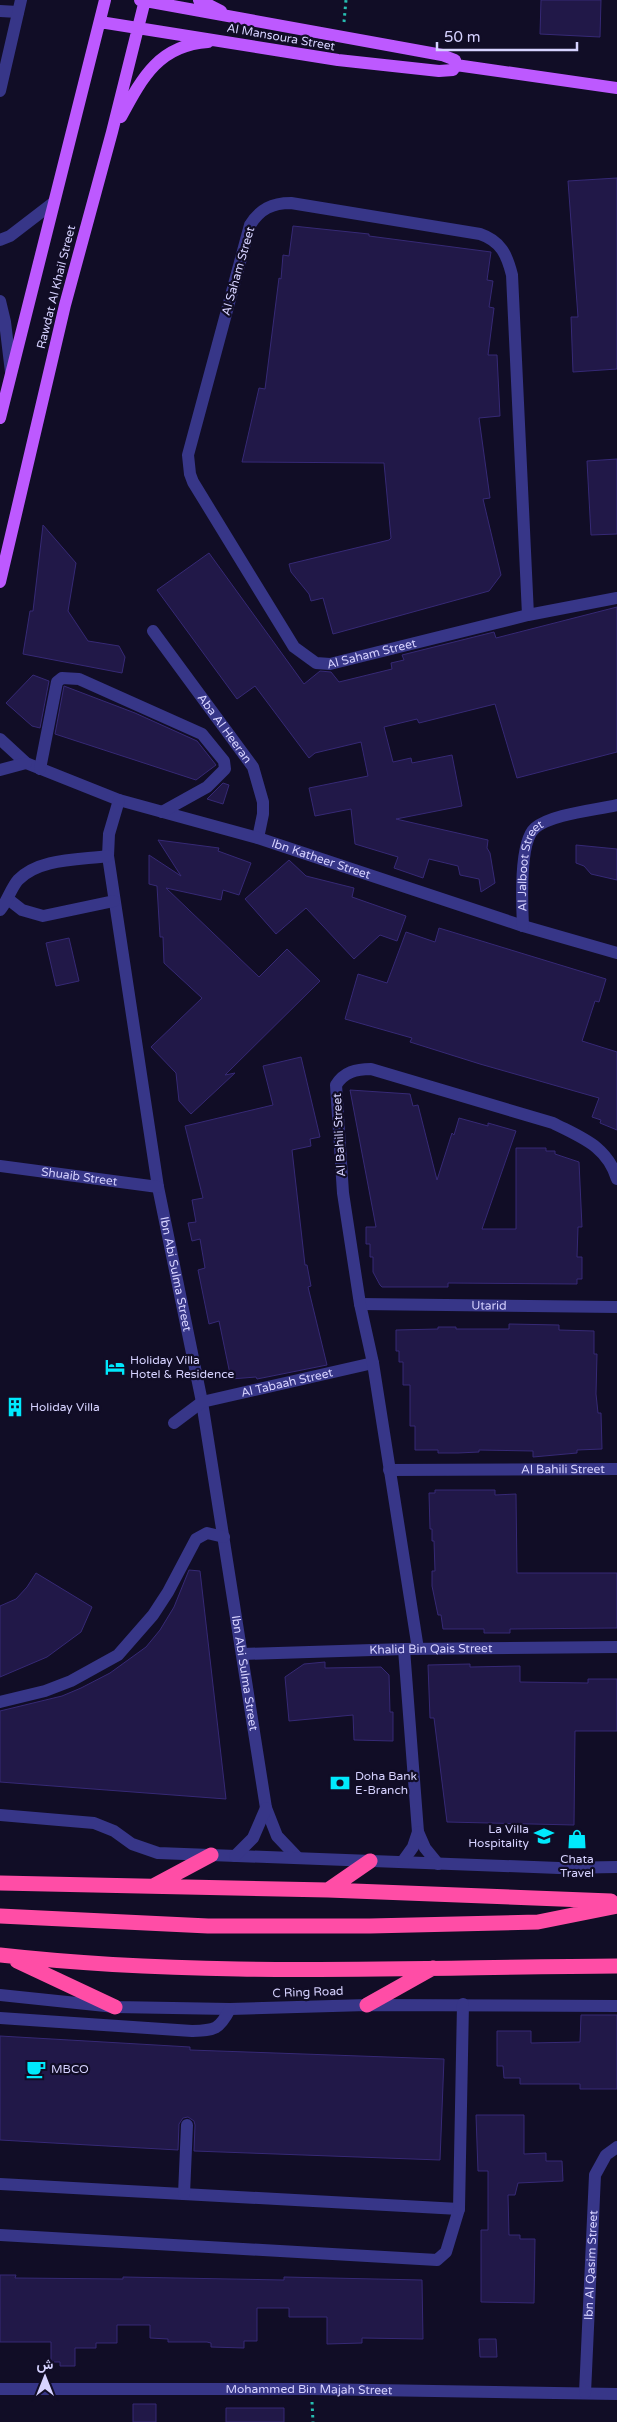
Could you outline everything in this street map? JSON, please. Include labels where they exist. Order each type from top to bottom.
[{"type":"highway","points":[[152,1887],[211,1855]]},
{"type":"highway","points":[[328,1890],[370,1861]]},
{"type":"highway","points":[[0,1883],[328,1890],[617,1902]]},
{"type":"highway","points":[[0,1916],[208,1926],[370,1926],[538,1922],[617,1906]]},
{"type":"highway","points":[[3,1956],[115,2006]]},
{"type":"highway","name":"C Ring Road","points":[[3,1956],[121,1966],[257,1970],[617,1966]]},
{"type":"highway","points":[[367,2005],[436,1967]]},
{"type":"main road","name":"Rawdat Al Khail Street","points":[[0,418],[106,0]]},
{"type":"main road","name":"Rawdat Al Khail Street","points":[[0,582],[65,305],[112,132],[143,0]]},
{"type":"main road","name":"Al Mansoura Street","points":[[143,0],[448,57],[455,60],[456,65]]},
{"type":"main road","points":[[199,0],[237,19]]},
{"type":"main road","name":"Al Mansoura Street","points":[[100,22],[338,60],[439,71],[453,70],[456,65]]},
{"type":"main road","points":[[112,132],[144,75],[165,54],[204,42],[234,42]]},
{"type":"main road","name":"Al Mansoura Street","points":[[456,65],[617,88]]},
{"type":"street","points":[[0,11],[20,6],[0,91]]},
{"type":"street","name":"Al Saham Street","points":[[528,615],[512,275],[506,255],[492,237],[480,234],[290,202],[271,205],[262,210],[250,225],[188,455],[188,465],[193,482],[294,647],[316,663],[330,664],[528,615],[617,598]]},
{"type":"street","points":[[0,240],[10,236],[53,203]]},
{"type":"street","points":[[0,301],[5,322],[11,372]]},
{"type":"street","name":"Aba Al Heeran","points":[[154,631],[253,767],[262,790],[263,802],[263,820],[258,838]]},
{"type":"street","points":[[40,769],[57,682],[62,678],[79,679],[202,734],[224,760],[225,769],[215,776],[207,787],[162,812]]},
{"type":"street","name":"Ibn Katheer Street","points":[[0,739],[26,763],[119,800],[258,838],[523,926],[617,953]]},
{"type":"street","points":[[0,770],[26,763]]},
{"type":"street","name":"Ibn Abi Sulma Street","points":[[119,800],[109,834],[108,856],[158,1187],[202,1402],[266,1808],[277,1836],[297,1857]]},
{"type":"street","name":"Al Jalboot Street","points":[[523,926],[526,848],[531,833],[536,827],[551,820],[617,804]]},
{"type":"street","points":[[0,910],[8,900],[17,881],[38,866],[108,856]]},
{"type":"street","points":[[8,900],[22,910],[43,916],[114,901]]},
{"type":"street","name":"Al Bahili Street","points":[[418,1649],[373,1363],[360,1304],[343,1193],[336,1085],[346,1074],[357,1069],[370,1069],[553,1123],[581,1137],[606,1155],[612,1164],[617,1179]]},
{"type":"street","name":"Shuaib Street","points":[[0,1166],[158,1187]]},
{"type":"street","name":"Utarid","points":[[360,1304],[617,1307]]},
{"type":"street","name":"Al Tabaah Street","points":[[202,1402],[373,1363]]},
{"type":"street","points":[[174,1423],[202,1402]]},
{"type":"street","name":"Al Bahili Street","points":[[389,1470],[617,1469]]},
{"type":"street","points":[[0,1702],[37,1694],[62,1684],[118,1655],[153,1615],[168,1592],[196,1539],[207,1533],[224,1537]]},
{"type":"street","name":"Khalid Bin Qais Street","points":[[243,1654],[404,1649],[617,1646]]},
{"type":"street","points":[[404,1649],[418,1832],[425,1848],[438,1864]]},
{"type":"street","points":[[235,1856],[253,1838],[266,1808]]},
{"type":"street","points":[[0,1815],[94,1823],[145,1850],[158,1853],[559,1868],[617,1866]]},
{"type":"street","points":[[403,1861],[413,1847],[418,1832]]},
{"type":"street","name":"C Ring Road","points":[[0,1995],[115,2006],[230,2009],[463,2004],[617,2006]]},
{"type":"street","points":[[0,2235],[437,2260],[446,2252],[452,2239],[459,2209],[463,2004]]},
{"type":"street","points":[[0,2018],[192,2031],[211,2030],[221,2025],[230,2009]]},
{"type":"street","points":[[184,2194],[187,2125]]},
{"type":"street","name":"Ibn Al Qasim Street","points":[[585,2393],[595,2175],[606,2155],[617,2147]]},
{"type":"street","points":[[0,2184],[459,2209]]},
{"type":"street","name":"Mohammed Bin Majah Street","points":[[0,2389],[312,2389],[617,2394]]},
{"type":"path","points":[[342,36],[346,0]]},
{"type":"building","points":[[541,0],[601,0],[600,37],[540,34]]},
{"type":"building","points":[[617,178],[617,369],[573,372],[571,317],[578,317],[568,181]]},
{"type":"building","points":[[293,226],[369,234],[369,236],[491,252],[487,280],[493,281],[489,307],[494,308],[488,355],[497,355],[500,416],[479,418],[490,498],[483,499],[501,575],[489,591],[333,634],[323,598],[311,601],[309,594],[291,572],[289,564],[391,538],[384,463],[242,462],[259,388],[265,389],[279,278],[281,279],[283,255],[289,256]]},
{"type":"building","points":[[617,459],[617,534],[591,535],[587,461]]},
{"type":"building","points":[[43,525],[76,563],[68,611],[88,641],[119,646],[125,657],[122,673],[23,654],[30,611],[33,611]]},
{"type":"building","points":[[209,553],[304,684],[320,671],[331,672],[339,682],[392,669],[391,663],[404,660],[402,655],[494,632],[496,638],[617,607],[617,752],[517,778],[495,704],[419,723],[417,719],[384,727],[393,762],[411,758],[412,763],[452,755],[462,806],[396,819],[488,840],[487,848],[490,853],[495,883],[481,892],[479,879],[460,875],[458,866],[429,859],[423,878],[394,868],[398,857],[355,844],[351,809],[315,816],[309,788],[368,776],[361,742],[315,753],[309,758],[255,686],[237,699],[157,590]]},
{"type":"building","points":[[33,675],[49,681],[40,728],[32,726],[6,703]]},
{"type":"building","points":[[64,686],[135,713],[197,741],[216,765],[196,780],[55,734]]},
{"type":"building","points":[[223,783],[229,785],[223,804],[207,799]]},
{"type":"building","points":[[158,840],[219,848],[218,851],[251,863],[239,895],[223,890],[221,900],[166,888],[259,977],[287,949],[320,981],[225,1075],[235,1073],[191,1114],[179,1101],[176,1073],[151,1047],[202,998],[164,963],[163,937],[160,937],[157,886],[149,884],[149,855],[181,876]]},
{"type":"building","points":[[576,845],[617,849],[617,880],[591,874],[584,866],[576,863]]},
{"type":"building","points":[[289,860],[306,876],[354,888],[352,897],[406,916],[397,941],[380,935],[354,959],[306,908],[276,934],[245,899]]},
{"type":"building","points":[[439,928],[606,979],[599,1002],[595,1001],[582,1041],[617,1052],[617,1130],[600,1123],[601,1120],[592,1117],[599,1098],[480,1064],[410,1042],[412,1038],[345,1019],[358,974],[387,983],[406,932],[435,942]]},
{"type":"building","points":[[69,938],[79,981],[56,986],[46,943]]},
{"type":"building","points":[[301,1057],[320,1137],[310,1139],[311,1146],[292,1150],[305,1265],[307,1265],[311,1286],[308,1287],[327,1365],[257,1379],[256,1377],[231,1379],[219,1321],[209,1324],[198,1270],[205,1268],[200,1239],[192,1241],[188,1223],[196,1222],[192,1200],[203,1198],[185,1126],[273,1105],[263,1066]]},
{"type":"building","points":[[350,1090],[410,1094],[413,1106],[418,1105],[437,1180],[452,1133],[454,1135],[459,1118],[488,1126],[488,1123],[516,1131],[482,1229],[516,1229],[516,1148],[546,1148],[546,1151],[555,1151],[555,1154],[579,1162],[582,1227],[578,1227],[577,1257],[582,1257],[582,1279],[577,1279],[577,1284],[448,1283],[448,1287],[382,1287],[373,1272],[373,1257],[370,1257],[370,1244],[366,1244],[366,1227],[376,1227]]},
{"type":"building","points":[[509,1324],[559,1325],[559,1330],[594,1331],[594,1354],[597,1354],[596,1394],[598,1413],[601,1413],[602,1449],[577,1450],[577,1453],[533,1457],[533,1451],[479,1450],[479,1452],[438,1453],[438,1450],[415,1450],[415,1426],[410,1426],[410,1385],[403,1385],[403,1362],[399,1362],[399,1351],[396,1351],[396,1330],[438,1329],[438,1327],[509,1329]]},
{"type":"building","points":[[435,1490],[495,1490],[495,1495],[516,1494],[517,1573],[617,1573],[617,1628],[510,1629],[510,1633],[484,1633],[484,1629],[443,1629],[441,1615],[438,1615],[432,1586],[432,1571],[435,1571],[434,1541],[432,1541],[432,1529],[430,1529],[429,1493],[435,1493]]},
{"type":"building","points":[[189,1570],[200,1571],[226,1799],[0,1782],[0,1711],[62,1696],[81,1688],[110,1673],[146,1647],[160,1630],[174,1607]]},
{"type":"building","points":[[36,1573],[92,1607],[81,1632],[47,1657],[0,1677],[0,1606],[16,1599]]},
{"type":"building","points":[[325,1662],[325,1668],[381,1667],[389,1675],[390,1712],[393,1712],[393,1741],[354,1740],[353,1715],[289,1721],[285,1677],[304,1664]]},
{"type":"building","points":[[470,1664],[470,1667],[520,1666],[520,1682],[588,1683],[588,1679],[617,1679],[617,1731],[575,1731],[574,1825],[447,1822],[434,1718],[430,1718],[428,1665]]},
{"type":"building","points":[[581,2015],[617,2015],[617,2089],[580,2089],[580,2084],[520,2084],[520,2078],[504,2078],[503,2066],[497,2066],[497,2031],[531,2031],[531,2043],[580,2042]]},
{"type":"building","points":[[0,2036],[190,2047],[190,2050],[444,2059],[440,2160],[194,2151],[195,2125],[194,2121],[188,2117],[183,2118],[179,2124],[178,2150],[0,2140]]},
{"type":"building","points":[[476,2115],[524,2115],[524,2154],[546,2153],[546,2161],[562,2161],[563,2181],[518,2183],[515,2195],[508,2195],[509,2235],[520,2235],[520,2239],[535,2239],[534,2303],[481,2302],[481,2230],[488,2230],[488,2171],[478,2171]]},
{"type":"building","points":[[0,2275],[16,2275],[15,2278],[123,2279],[123,2277],[284,2280],[284,2277],[422,2280],[423,2339],[362,2338],[362,2343],[327,2344],[327,2317],[289,2317],[289,2308],[257,2308],[257,2341],[244,2341],[244,2348],[211,2347],[211,2343],[207,2342],[168,2342],[168,2339],[150,2338],[150,2325],[117,2325],[117,2343],[96,2343],[96,2348],[75,2348],[75,2366],[60,2366],[60,2362],[51,2362],[51,2342],[0,2342]]},
{"type":"building","points":[[479,2339],[496,2339],[497,2357],[480,2357]]},
{"type":"building","points":[[133,2404],[156,2404],[156,2422],[133,2422]]},
{"type":"building","points":[[226,2408],[284,2408],[284,2422],[226,2422]]},
{"type":"place","name":"Holiday Villa Hotel & Residence","points":[[115,1367]]},
{"type":"place","name":"Holiday Villa","points":[[15,1407]]},
{"type":"place","name":"Doha Bank E-Branch","points":[[340,1783]]},
{"type":"place","name":"La Villa Hospitality","points":[[544,1836]]},
{"type":"place","name":"Chata Travel","points":[[577,1839]]},
{"type":"place","name":"MBCO","points":[[36,2069]]}]
